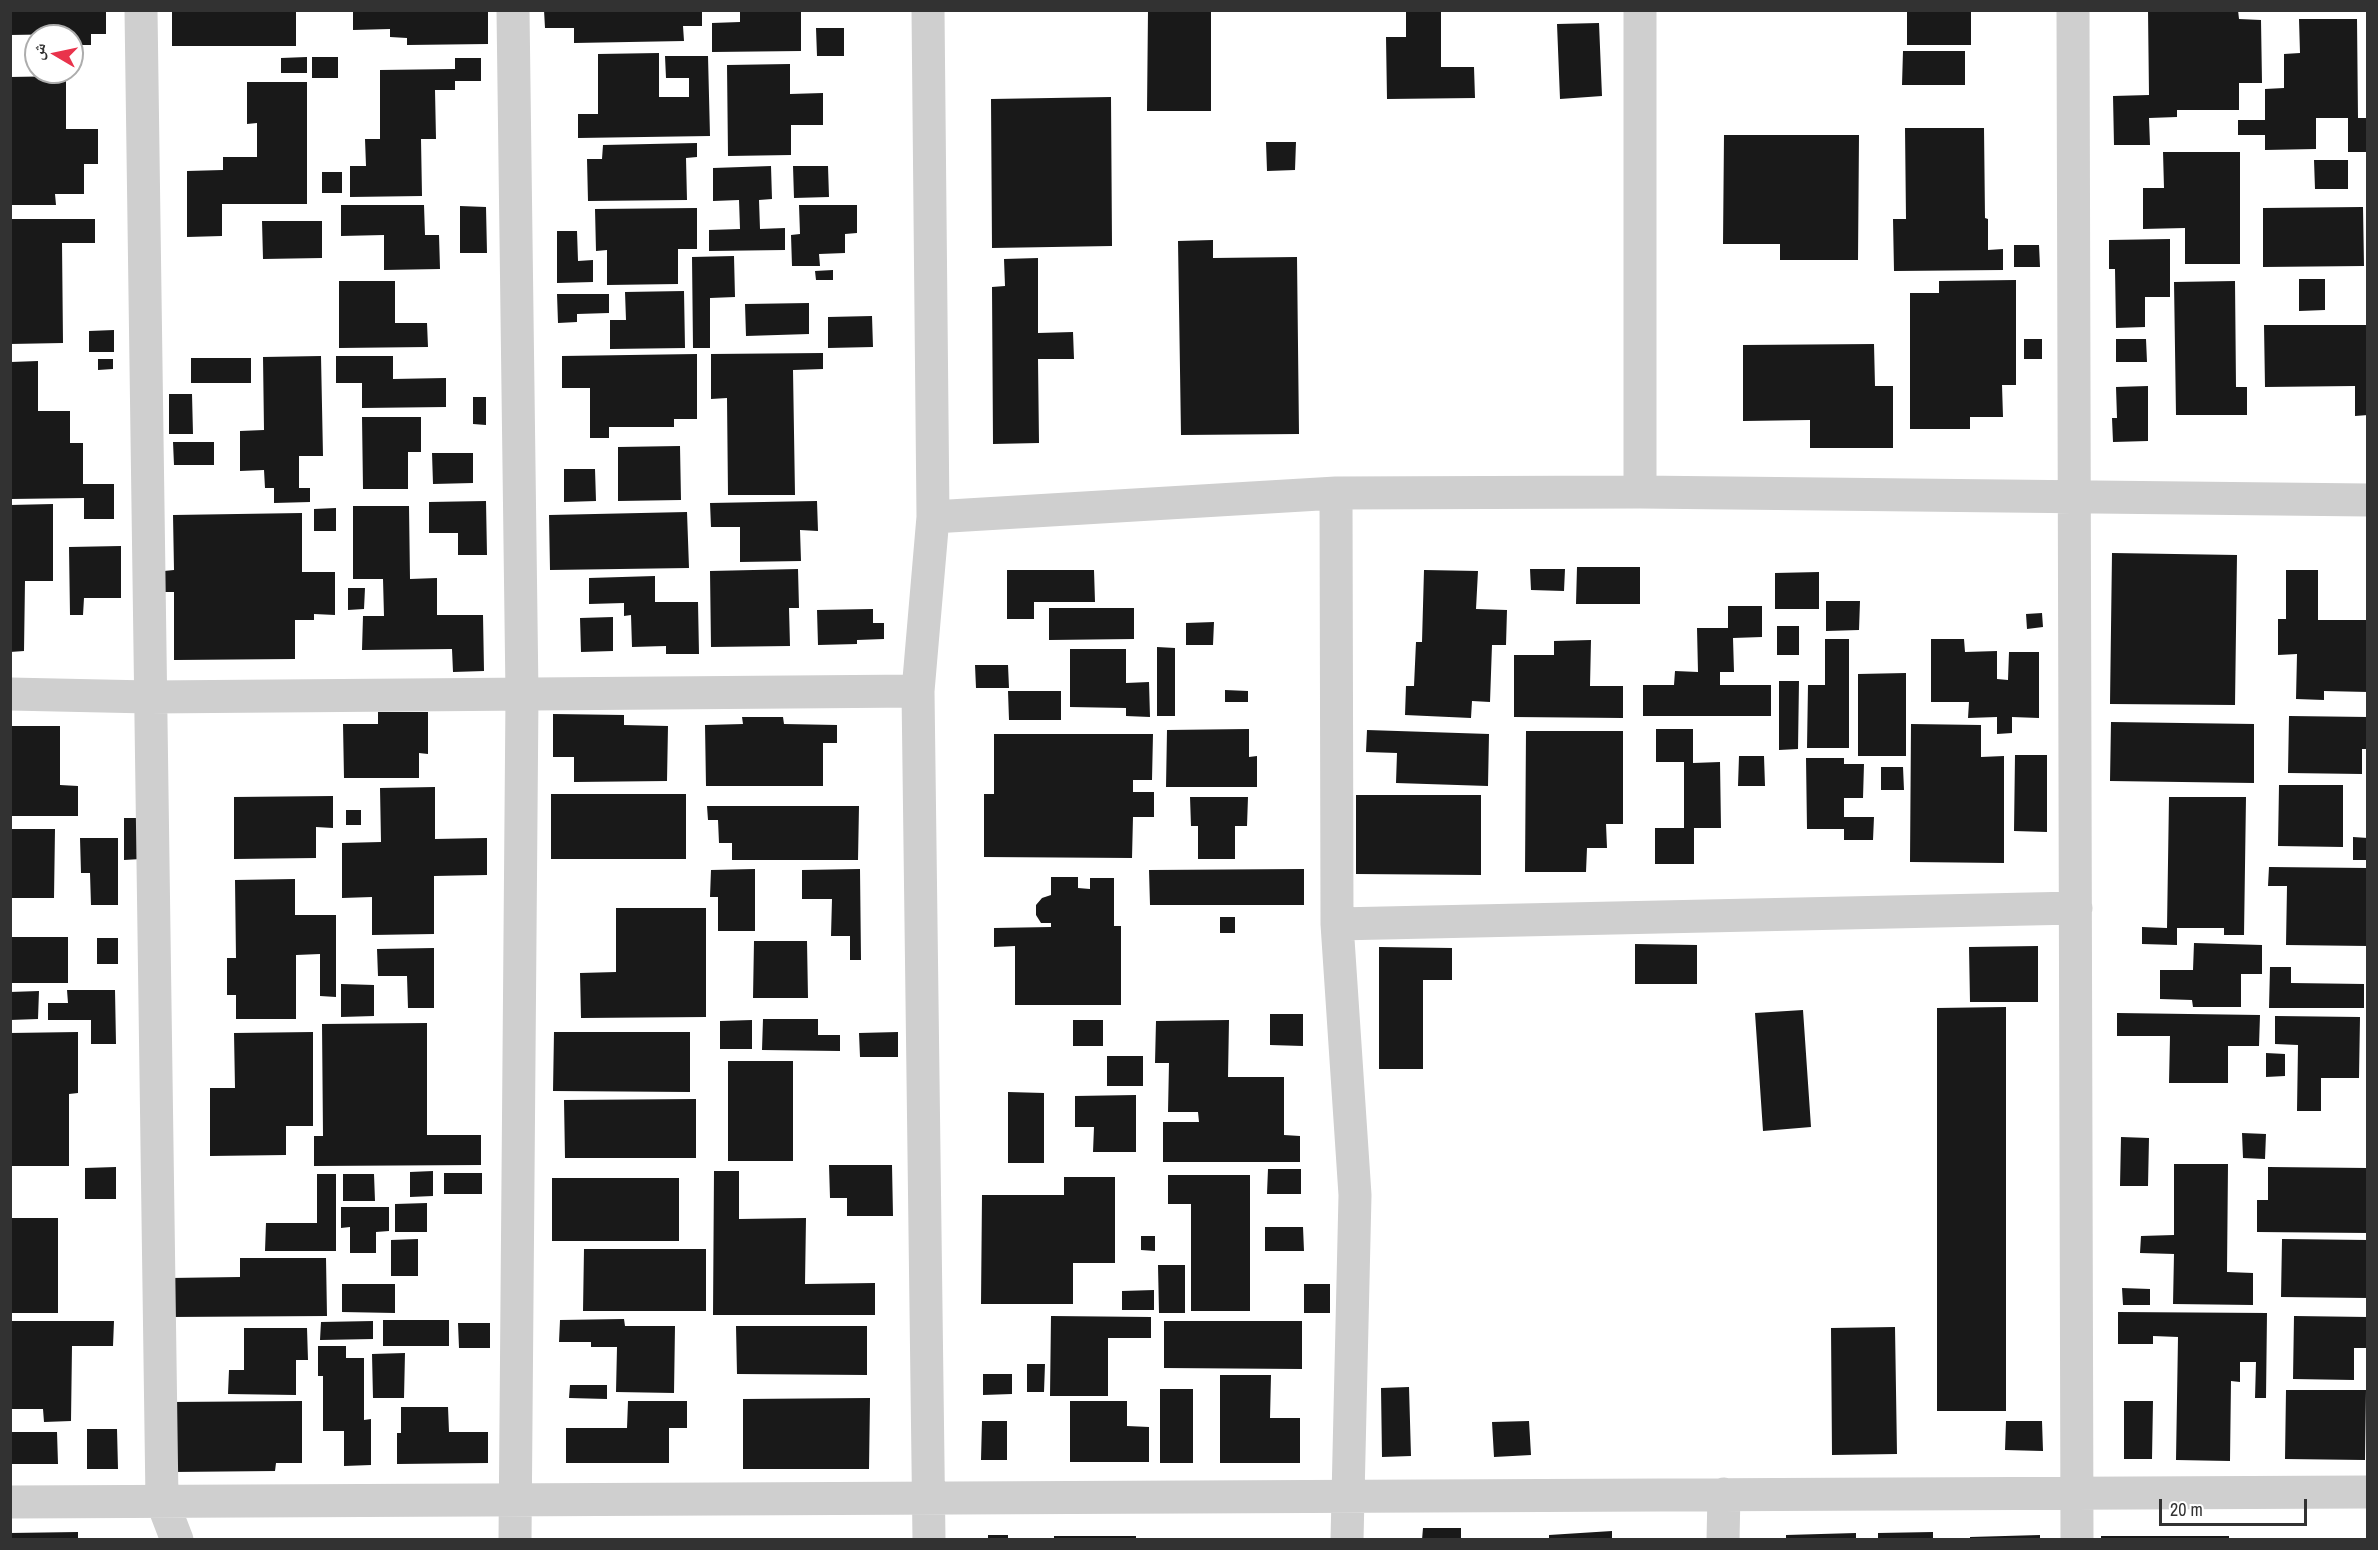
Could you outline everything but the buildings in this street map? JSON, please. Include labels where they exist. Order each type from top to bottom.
[{"type":"street","points":[[141,10],[162,1502],[177,1539]]},
{"type":"street","points":[[513,10],[522,695],[515,1539]]},
{"type":"street","points":[[928,10],[933,517],[918,691],[930,1539]]},
{"type":"street","points":[[1640,10],[1640,492]]},
{"type":"street","points":[[2073,10],[2077,1539]]},
{"type":"street","points":[[933,517],[1336,493],[1640,492],[2367,500]]},
{"type":"street","points":[[1336,493],[1337,924],[1355,1195],[1347,1539]]},
{"type":"street","points":[[10,694],[149,697],[918,691]]},
{"type":"street","points":[[1337,924],[2076,908]]},
{"type":"street","points":[[10,1502],[2367,1492]]},
{"type":"street","points":[[1723,1539],[1724,1494]]}]
